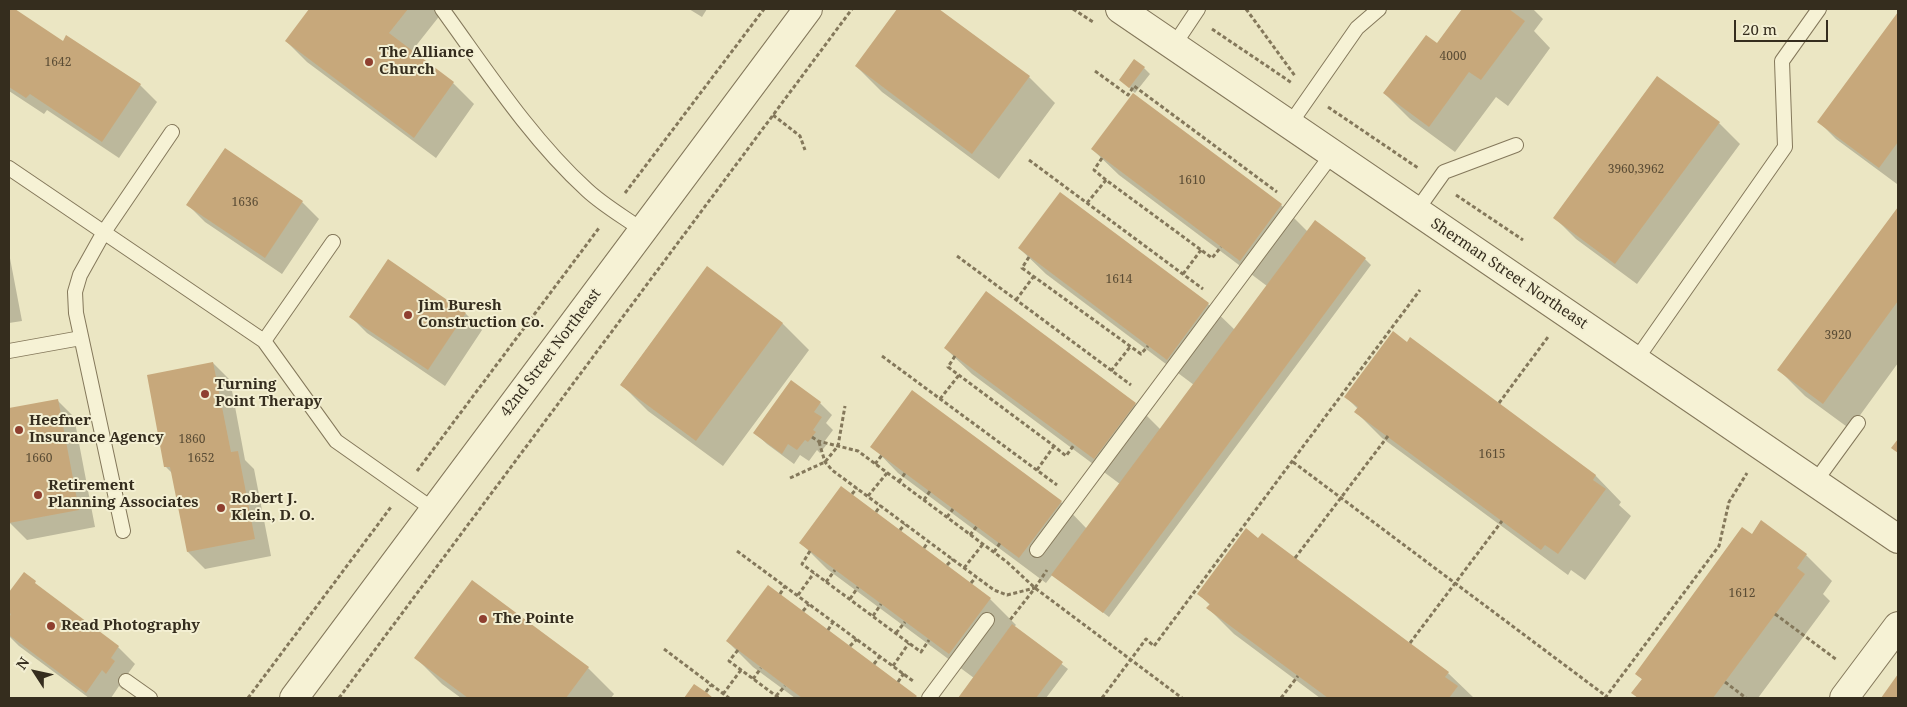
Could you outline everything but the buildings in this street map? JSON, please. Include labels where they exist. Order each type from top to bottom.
[{"type":"street","name":"42nd Street Northeast","points":[[299,696],[434,510],[808,9]]},
{"type":"street","name":"Sherman Street Northeast","points":[[1120,9],[1898,539]]},
{"type":"street","points":[[1852,688],[1898,626]]},
{"type":"lane","points":[[442,9],[533,133],[556,160],[588,191],[642,230]]},
{"type":"lane","points":[[1290,124],[1305,92],[1357,28],[1379,9]]},
{"type":"lane","points":[[1636,360],[1785,147],[1782,61],[1818,9]]},
{"type":"lane","points":[[1174,45],[1196,12]]},
{"type":"lane","points":[[123,531],[81,338],[76,313],[75,292],[80,274],[104,232],[172,132]]},
{"type":"lane","points":[[1416,210],[1444,172],[1516,145]]},
{"type":"lane","points":[[1037,550],[1333,153]]},
{"type":"lane","points":[[9,168],[264,341],[336,440],[434,510]]},
{"type":"lane","points":[[264,341],[333,242]]},
{"type":"lane","points":[[9,352],[81,338]]},
{"type":"lane","points":[[1815,482],[1858,423]]},
{"type":"lane","points":[[931,696],[987,620]]},
{"type":"lane","points":[[126,681],[150,698]]},
{"type":"path","points":[[248,698],[764,9]]},
{"type":"path","points":[[339,698],[852,9]]},
{"type":"path","points":[[1073,9],[1096,24]]},
{"type":"path","points":[[1246,9],[1305,92]]},
{"type":"path","points":[[1196,12],[1305,92],[1523,240]]},
{"type":"path","points":[[1095,71],[1128,95],[1134,86],[1294,204]]},
{"type":"path","points":[[773,115],[800,136],[805,150]]},
{"type":"path","points":[[1102,158],[1094,170],[1106,180],[1212,258],[1221,247]]},
{"type":"path","points":[[1029,160],[1222,303]]},
{"type":"path","points":[[1087,203],[1106,180]]},
{"type":"path","points":[[1183,274],[1202,250]]},
{"type":"path","points":[[957,256],[1149,400]]},
{"type":"path","points":[[1029,257],[1022,268],[1141,354],[1148,346]]},
{"type":"path","points":[[1016,300],[1034,276]]},
{"type":"path","points":[[1102,698],[1146,639],[1154,646],[1420,290]]},
{"type":"path","points":[[1499,403],[1551,334]]},
{"type":"path","points":[[1111,370],[1130,347]]},
{"type":"path","points":[[882,356],[1075,499]]},
{"type":"path","points":[[956,356],[948,367],[1066,456],[1074,444]]},
{"type":"path","points":[[940,399],[959,375]]},
{"type":"path","points":[[790,478],[825,462],[838,446],[845,406]]},
{"type":"path","points":[[1295,558],[1388,436]]},
{"type":"path","points":[[812,438],[858,451],[994,552],[1035,588],[1182,698]]},
{"type":"path","points":[[818,441],[825,462],[832,470],[994,590],[1007,595],[1035,588]]},
{"type":"path","points":[[1036,470],[1054,446]]},
{"type":"path","points":[[875,464],[882,455]]},
{"type":"path","points":[[1292,462],[1606,697],[1719,546],[1729,502],[1750,469]]},
{"type":"path","points":[[899,482],[905,472]]},
{"type":"path","points":[[868,496],[887,473]]},
{"type":"path","points":[[852,494],[857,488]]},
{"type":"path","points":[[924,500],[930,491]]},
{"type":"path","points":[[876,512],[881,506]]},
{"type":"path","points":[[947,517],[953,509]]},
{"type":"path","points":[[1410,643],[1502,521]]},
{"type":"path","points":[[900,530],[905,524]]},
{"type":"path","points":[[970,535],[977,526]]},
{"type":"path","points":[[924,548],[929,541]]},
{"type":"path","points":[[964,568],[982,544]]},
{"type":"path","points":[[994,552],[1000,544]]},
{"type":"path","points":[[737,551],[880,656],[931,696]]},
{"type":"path","points":[[810,551],[802,564],[826,582],[921,652],[929,640]]},
{"type":"path","points":[[947,565],[953,559]]},
{"type":"path","points":[[826,582],[835,570]]},
{"type":"path","points":[[798,595],[814,573]]},
{"type":"path","points":[[971,583],[976,577]]},
{"type":"path","points":[[780,594],[785,586]]},
{"type":"path","points":[[850,599],[858,587]]},
{"type":"path","points":[[987,620],[1004,627],[1035,588]]},
{"type":"path","points":[[804,611],[809,604]]},
{"type":"path","points":[[873,616],[881,604]]},
{"type":"path","points":[[1775,614],[1852,688]]},
{"type":"path","points":[[828,630],[833,622]]},
{"type":"path","points":[[896,633],[905,622]]},
{"type":"path","points":[[850,646],[856,639]]},
{"type":"path","points":[[893,666],[909,643]]},
{"type":"path","points":[[664,649],[729,698]]},
{"type":"path","points":[[738,650],[729,661],[778,697],[785,686]]},
{"type":"path","points":[[874,664],[880,656]]},
{"type":"path","points":[[753,679],[761,668]]},
{"type":"path","points":[[723,694],[741,670]]},
{"type":"path","points":[[898,682],[904,674]]},
{"type":"path","points":[[1281,698],[1298,676]]},
{"type":"path","points":[[1725,682],[1746,698]]},
{"type":"path","points":[[706,692],[711,685]]},
{"type":"place","name":"The Alliance Church","points":[[369,62]]},
{"type":"place","name":"Jim Buresh Construction Co.","points":[[408,315]]},
{"type":"place","name":"Turning Point Therapy","points":[[205,394]]},
{"type":"place","name":"Heefner Insurance Agency","points":[[19,430]]},
{"type":"place","name":"Retirement Planning Associates","points":[[38,495]]},
{"type":"place","name":"Robert J. Klein, D. O.","points":[[221,508]]},
{"type":"place","name":"The Pointe","points":[[483,619]]},
{"type":"place","name":"Read Photography","points":[[51,626]]}]
